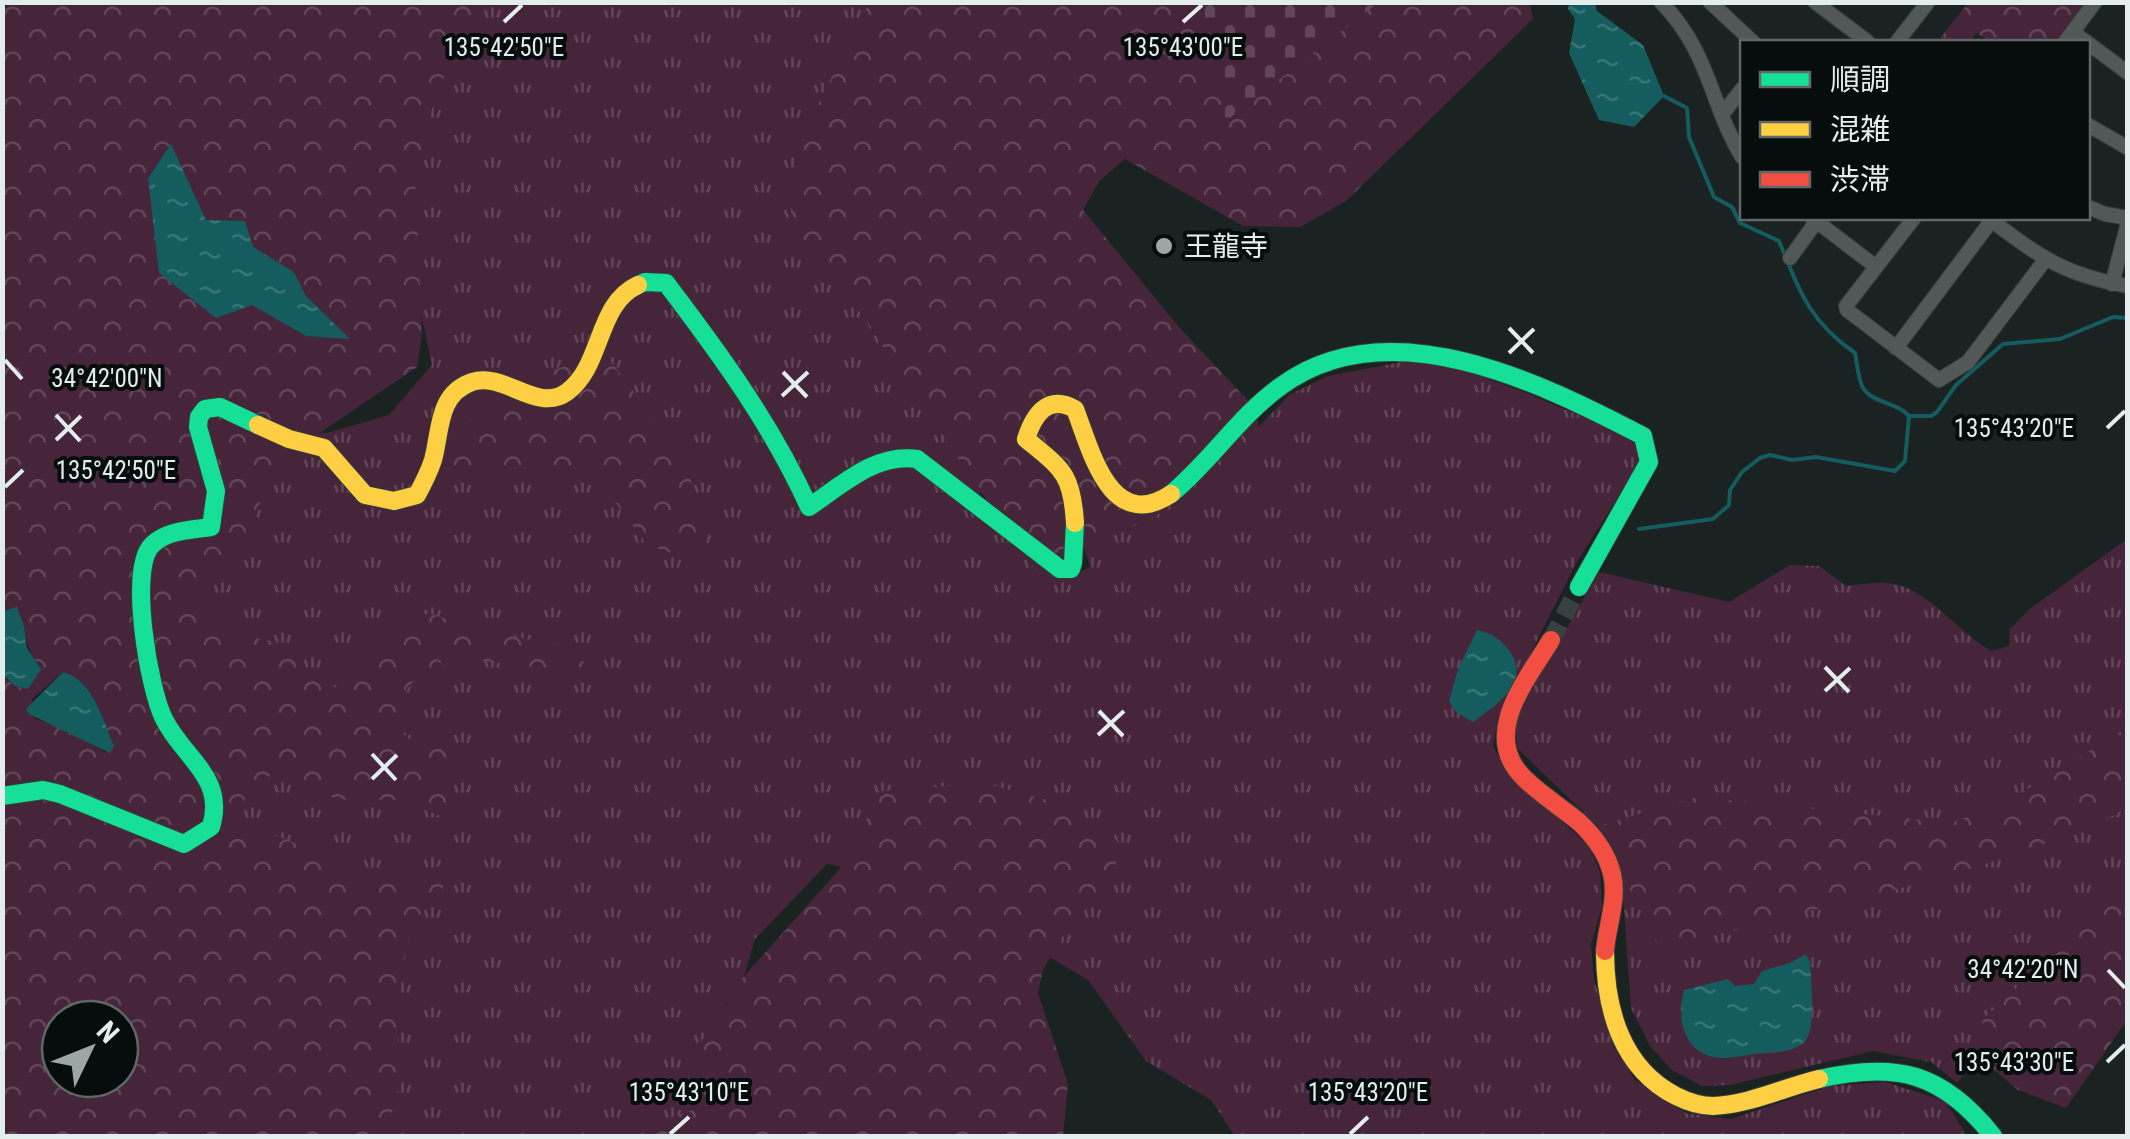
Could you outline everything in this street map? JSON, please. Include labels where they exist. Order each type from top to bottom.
[{"type":"street","points":[[1661,2],[1688,33],[1740,152]]},
{"type":"street","points":[[1710,2],[1751,40]]},
{"type":"street","points":[[1816,2],[1862,40]]},
{"type":"street","points":[[1899,40],[1928,2]]},
{"type":"street","points":[[2069,37],[2095,2]]},
{"type":"street","points":[[2090,50],[2128,73]]},
{"type":"street","points":[[1724,112],[1740,92]]},
{"type":"street","points":[[2090,126],[2128,148]]},
{"type":"street","points":[[1991,220],[2045,260],[2080,275],[2120,285],[2128,221],[2090,208]]},
{"type":"street","points":[[1790,258],[1815,220]]},
{"type":"street","points":[[1817,220],[1876,266]]},
{"type":"street","points":[[1912,220],[1846,310],[1939,380],[1968,362],[2045,260]]},
{"type":"street","points":[[1896,348],[1989,220]]},
{"type":"street","points":[[2,796],[43,790],[60,794],[184,844],[211,827],[216,803],[213,786],[176,743],[160,712],[141,603],[140,566],[147,550],[163,536],[211,527],[216,490],[198,428],[199,416],[205,409],[220,407],[289,439],[324,448],[366,495],[394,501],[407,499],[418,495],[430,470],[440,420],[451,396],[473,381],[488,379],[543,399],[565,394],[584,376],[615,304],[632,285],[644,281],[666,283],[737,376],[792,469],[809,507],[872,466],[904,455],[918,459],[1060,569],[1072,569],[1074,564],[1076,506],[1052,458],[1026,438],[1030,420],[1051,403],[1060,401],[1076,409],[1104,482],[1111,490],[1130,502],[1156,503],[1176,490],[1284,385],[1317,365],[1356,356],[1418,351],[1473,364],[1594,410],[1643,436],[1649,462],[1580,587]]},
{"type":"street","points":[[1550,640],[1506,719],[1505,751],[1514,766],[1586,828],[1604,849],[1612,874],[1612,913],[1604,956],[1608,994],[1624,1048],[1646,1078],[1690,1102],[1713,1108],[1805,1082],[1860,1070],[1887,1069],[1931,1082],[1954,1096],[1970,1108],[1993,1136]]},
{"type":"green space","points":[[9,2],[489,3],[459,38],[432,109],[415,177],[422,333],[417,367],[265,470],[259,508],[247,543],[212,567],[198,591],[203,616],[233,634],[275,642],[298,652],[305,674],[333,689],[380,643],[428,613],[478,629],[556,645],[592,667],[517,665],[443,653],[437,661],[445,667],[442,675],[413,682],[397,704],[403,730],[415,747],[433,741],[448,749],[455,807],[452,817],[394,800],[335,798],[264,775],[248,790],[240,812],[255,827],[302,847],[354,883],[404,879],[438,867],[448,859],[454,862],[439,897],[420,914],[407,946],[397,1038],[404,1066],[388,1128],[390,1136],[3,1136],[2,675],[15,686],[28,689],[39,665],[30,651],[17,608],[3,611],[3,12]],"holes":[[[170,145],[206,220],[294,272],[306,296],[348,338],[306,336],[252,305],[148,178]],[[63,672],[83,684],[97,705],[105,730],[106,753],[73,733],[34,718],[32,699]]]},
{"type":"green space","points":[[1184,2],[1378,3],[1227,120],[1220,113],[1222,94],[1209,77],[1212,42]]},
{"type":"green space","points":[[466,3],[910,3],[990,465],[975,507],[1064,579],[1090,567],[1074,513],[1187,502],[1289,395],[1328,376],[1407,361],[1450,365],[1633,438],[1640,462],[1577,562],[1498,717],[1493,746],[1505,770],[1590,847],[1600,873],[1602,907],[1591,944],[1594,979],[1614,1047],[1635,1080],[1686,1113],[1731,1119],[1829,1086],[1885,1082],[1945,1101],[1967,1136],[1235,1136],[1211,1100],[1146,1061],[1088,980],[920,880],[827,864],[755,939],[692,1136],[370,1136],[244,849],[160,553],[231,430],[327,433],[389,415],[432,365],[405,238],[409,79]]},
{"type":"green space","points":[[869,3],[1530,3],[1533,19],[1346,201],[1300,227],[1243,226],[1125,159],[1100,180],[1083,210],[1178,326],[1257,410],[1260,447],[1213,490],[1034,570],[850,298],[789,231],[800,141]]},
{"type":"green space","points":[[1968,3],[2088,3],[2059,40],[1987,40],[1977,33],[1971,40],[1939,40]]},
{"type":"green space","points":[[584,359],[609,359],[679,452],[705,514],[703,563],[647,545],[588,465],[445,480],[455,432],[514,385]]},
{"type":"green space","points":[[2127,539],[2127,969],[1997,1050],[1957,1083],[1931,1062],[1873,1051],[1730,1085],[1702,1086],[1672,1070],[1650,1046],[1631,1008],[1622,883],[1598,826],[1518,749],[1514,720],[1599,572],[1729,602],[1790,565],[1819,566],[1846,586],[1886,583],[1915,592],[1992,651],[2009,646],[2010,629],[2031,608]]},
{"type":"green space","points":[[2127,728],[2127,808],[2084,831],[1952,875],[1660,949],[1598,826],[1697,797],[1952,823],[2013,798]]},
{"type":"green space","points":[[984,783],[1069,806],[1117,840],[1116,873],[1060,940],[1043,970],[1038,993],[1068,1084],[1063,1136],[651,1136],[660,1121],[699,1108],[696,1053],[722,1001],[838,871],[882,791]]},
{"type":"green space","points":[[2127,874],[2127,1020],[2066,1108],[2018,1090],[1978,1056],[1983,1019],[2072,936]]},
{"type":"water","points":[[1569,3],[1595,3],[1597,11],[1643,45],[1664,96],[1634,127],[1599,120],[1569,53],[1575,19],[1568,9]]},
{"type":"water","points":[[171,144],[206,220],[245,221],[253,247],[294,272],[306,296],[350,339],[306,336],[252,305],[216,318],[159,273],[148,178]]},
{"type":"water","points":[[17,607],[27,648],[41,669],[28,689],[15,686],[3,675],[3,611]]},
{"type":"water","points":[[1477,630],[1503,644],[1515,663],[1516,673],[1508,692],[1473,722],[1457,713],[1449,701],[1458,669]]},
{"type":"water","points":[[63,672],[82,683],[96,702],[114,746],[110,753],[29,714],[26,709]]},
{"type":"water","points":[[1806,954],[1810,962],[1812,1014],[1809,1033],[1801,1045],[1782,1052],[1724,1058],[1700,1052],[1692,1045],[1681,1014],[1684,990],[1728,979],[1735,986],[1754,984],[1762,971]]},
{"type":"waterway","points":[[1664,96],[1687,108],[1689,137],[1714,197],[1732,207],[1740,223],[1779,241],[1816,317],[1855,353],[1866,392],[1909,416],[1931,416],[1937,412],[1956,385],[2003,344],[2060,339],[2113,317],[2128,318]]},
{"type":"waterway","points":[[1639,529],[1713,519],[1729,505],[1730,490],[1742,472],[1770,455],[1792,460],[1816,457],[1895,471],[1905,461],[1909,416]]},
{"type":"tunnel","points":[[1551,640],[1579,587]]},
{"type":"traffic: fast","points":[[638,285],[666,283],[762,419],[809,507],[873,466],[902,458],[917,459],[1060,569],[1071,569],[1073,563],[1075,523]]},
{"type":"traffic: fast","points":[[1171,494],[1266,398],[1323,363],[1369,353],[1416,353],[1464,362],[1559,395],[1643,436],[1649,462],[1579,587]]},
{"type":"traffic: fast","points":[[2,796],[43,790],[60,794],[184,844],[211,827],[214,810],[208,781],[172,733],[152,683],[143,630],[142,578],[145,558],[158,540],[211,527],[216,491],[198,427],[205,409],[220,407],[258,425]]},
{"type":"traffic: fast","points":[[1819,1079],[1872,1071],[1916,1077],[1956,1098],[1993,1136]]},
{"type":"traffic: slow","points":[[258,425],[289,439],[324,448],[365,495],[394,501],[417,495],[433,460],[442,415],[452,395],[472,382],[484,380],[544,398],[567,392],[587,367],[614,306],[638,285]]},
{"type":"traffic: slow","points":[[1075,523],[1071,493],[1063,473],[1026,439],[1033,422],[1050,405],[1075,409],[1096,464],[1118,495],[1133,503],[1150,504],[1171,494]]},
{"type":"traffic: slow","points":[[1605,951],[1608,994],[1629,1053],[1657,1084],[1676,1096],[1703,1105],[1726,1105],[1819,1079]]},
{"type":"traffic: jam","points":[[1551,640],[1512,708],[1506,744],[1524,778],[1585,827],[1607,859],[1614,893],[1605,951]]},
{"type":"place","name":"王龍寺","points":[[1164,246]]}]
